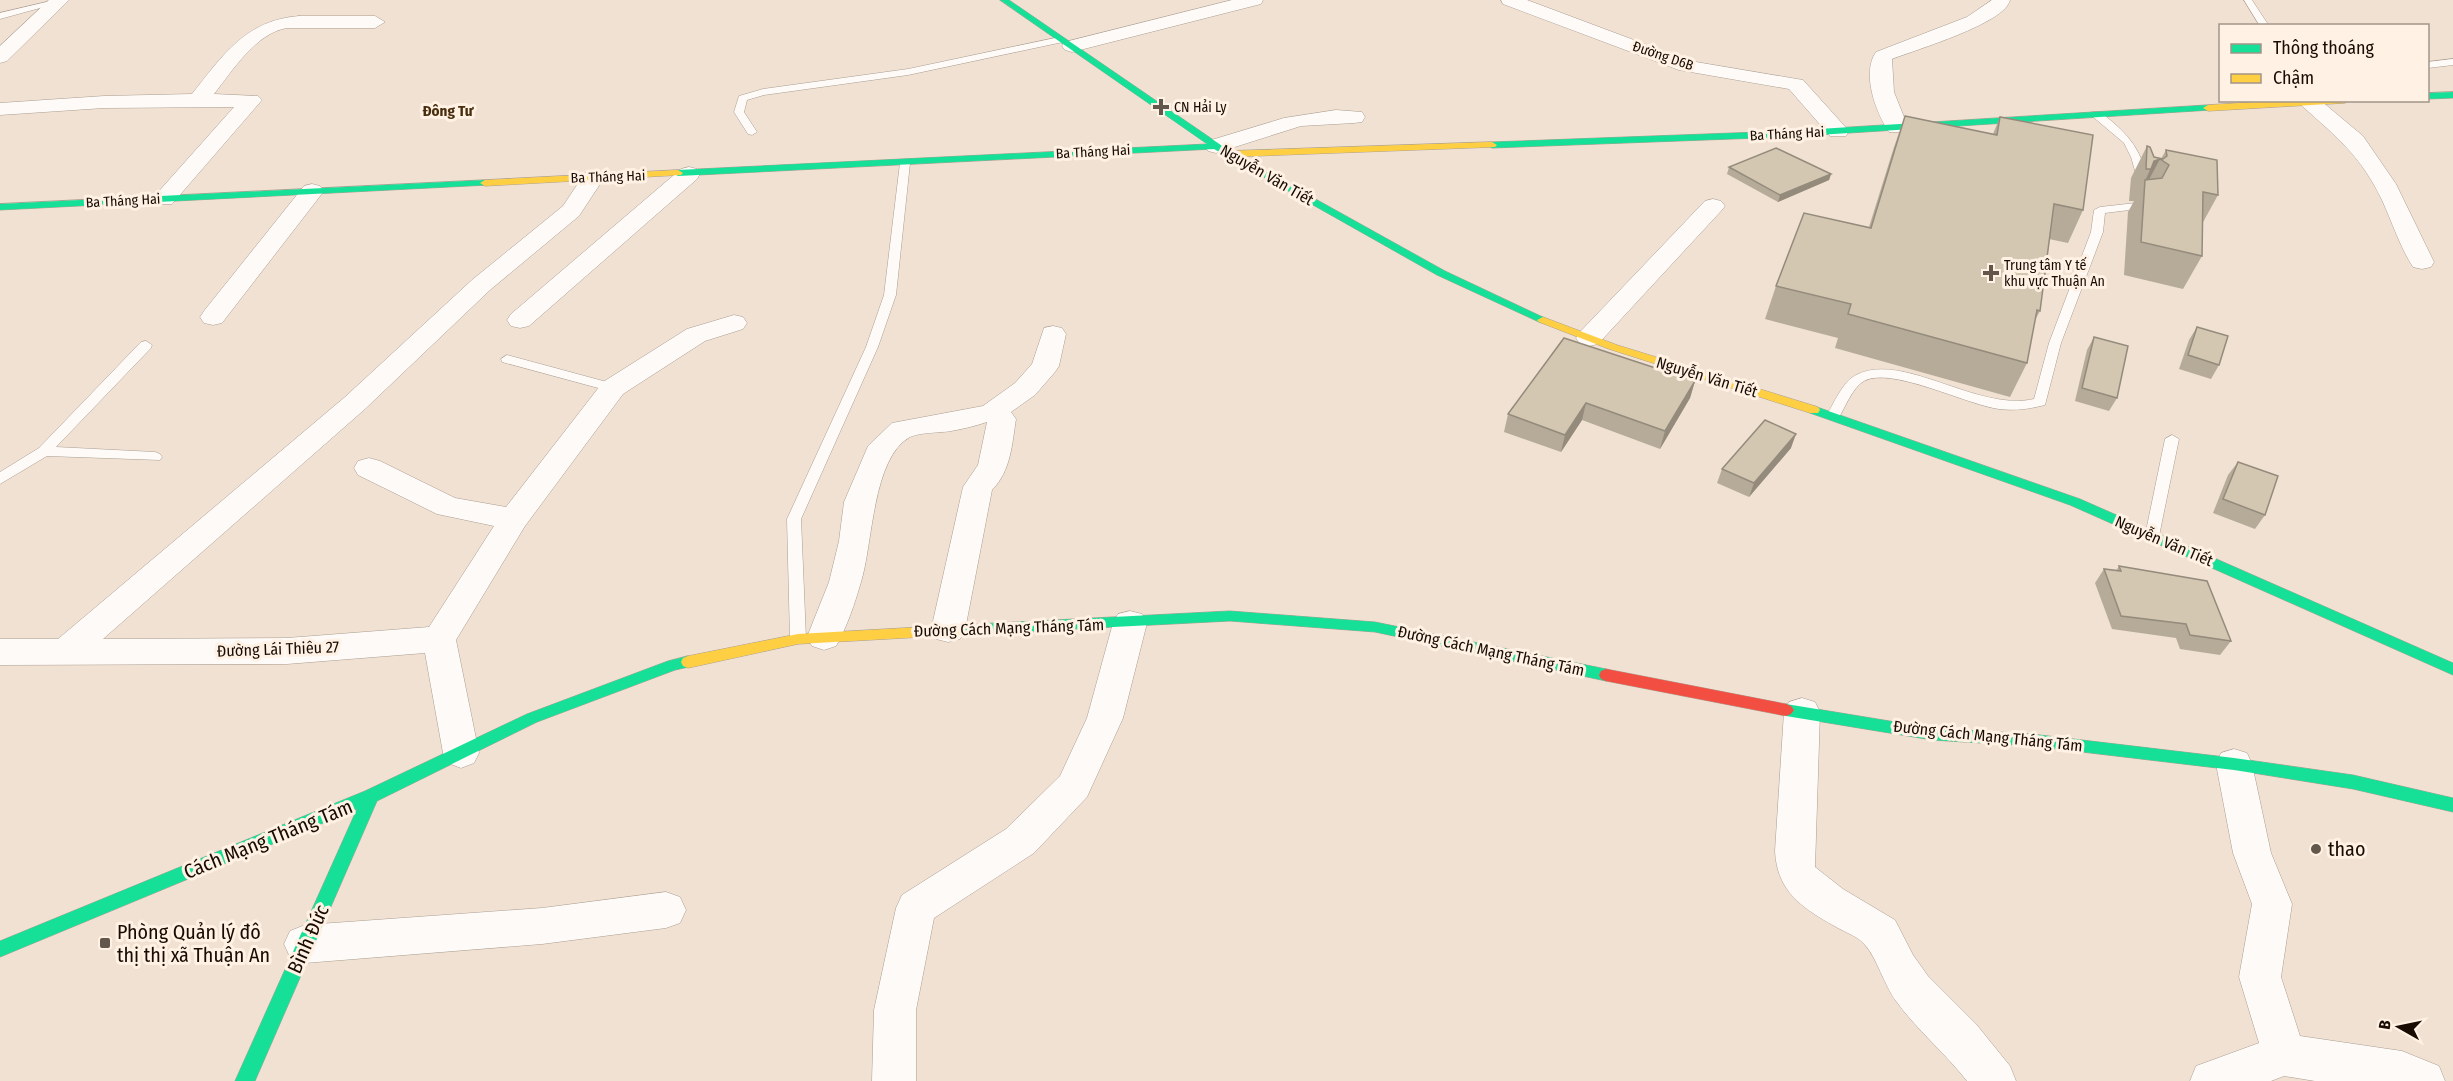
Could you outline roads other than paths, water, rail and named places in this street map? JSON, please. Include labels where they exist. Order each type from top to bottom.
[{"type":"street","name":"Nguyễn Văn Tiết","points":[[1004,0],[1222,150],[1441,273],[1519,311],[1589,338],[1833,416],[2075,502],[2453,669]]},
{"type":"street","points":[[1066,43],[1254,0]]},
{"type":"street","name":"Đường D6B","points":[[1510,0],[1686,66],[1796,84],[1838,131]]},
{"type":"street","points":[[1897,127],[1885,101],[1879,69],[1883,56],[1974,21],[2000,5],[2001,0]]},
{"type":"street","points":[[0,57],[59,1]]},
{"type":"street","points":[[198,101],[224,69],[261,32],[277,24],[375,22]]},
{"type":"street","points":[[2429,96],[2453,95]]},
{"type":"street","points":[[0,109],[104,102],[251,100],[164,199]]},
{"type":"street","points":[[2310,102],[2354,140],[2373,163],[2384,179],[2422,262]]},
{"type":"street","name":"Ba Tháng Hai","points":[[0,207],[905,163],[1222,150],[1838,131],[2310,102]]},
{"type":"street","points":[[1222,150],[1323,116],[1354,117]]},
{"type":"street","points":[[520,320],[688,174]]},
{"type":"street","points":[[64,652],[355,403],[482,285],[571,210],[593,178]]},
{"type":"street","points":[[213,316],[312,191]]},
{"type":"street","points":[[1589,338],[1713,206]]},
{"type":"street","points":[[461,753],[439,639],[514,519],[613,388],[696,335],[734,323]]},
{"type":"street","points":[[811,638],[845,582],[855,541],[859,502],[878,453],[902,429],[954,422],[993,412],[1024,389],[1045,366],[1053,334]]},
{"type":"street","points":[[948,630],[978,487],[989,476],[993,464],[1002,419],[993,412]]},
{"type":"street","points":[[369,468],[448,507],[514,519]]},
{"type":"street","name":"Đường Cách Mạng Tháng Tám","points":[[532,718],[673,665],[811,638],[1230,616],[1375,627],[1725,700],[1932,734],[2031,740],[2234,764],[2353,782],[2453,805]]},
{"type":"street","points":[[894,1081],[895,1010],[916,908],[1020,841],[1074,786],[1105,718],[1130,623]]},
{"type":"street","name":"Đường Lái Thiêu 27","points":[[0,652],[287,651],[439,639]]},
{"type":"street","points":[[1802,712],[1794,851],[1795,867],[1800,879],[1829,902],[1874,926],[1881,933],[1898,969],[1913,990],[1961,1039],[1994,1081]]},
{"type":"street","name":"Cách Mạng Tháng Tám","points":[[0,949],[371,796],[532,718]]},
{"type":"street","points":[[2234,764],[2252,853],[2272,903],[2260,976],[2292,1068]]},
{"type":"street","name":"Bình Đức","points":[[245,1081],[371,796]]},
{"type":"street","points":[[305,944],[542,926],[666,910]]},
{"type":"street","points":[[2212,1081],[2292,1068],[2402,1073],[2423,1081]]},
{"type":"lane","points":[[2248,0],[2264,24]]},
{"type":"lane","points":[[0,16],[59,1]]},
{"type":"lane","points":[[752,132],[739,112],[743,98],[763,92],[908,72],[1066,43]]},
{"type":"lane","points":[[2429,65],[2453,62]]},
{"type":"lane","points":[[1833,416],[1856,381],[1872,374],[1895,376],[2007,407],[2031,406],[2040,402],[2055,343],[2097,231],[2100,210],[2141,206],[2143,192],[2139,158],[2134,148],[2096,114]]},
{"type":"lane","points":[[811,638],[794,519],[872,347],[890,295],[905,163]]},
{"type":"lane","points":[[0,479],[44,451],[146,345]]},
{"type":"lane","points":[[507,359],[613,388]]},
{"type":"lane","points":[[2152,536],[2172,439]]},
{"type":"lane","points":[[44,451],[155,457]]},
{"type":"place","name":"CN Hải Ly","points":[[1161,107]]},
{"type":"place","name":"Trung tâm Y tế khu vực Thuận An","points":[[1991,273]]},
{"type":"place","name":"thao","points":[[2316,849]]},
{"type":"place","name":"Phòng Quản lý đô thị thị xã Thuận An","points":[[105,943]]},
{"type":"district","name":"Đông Tư","points":[[448,111]]}]
